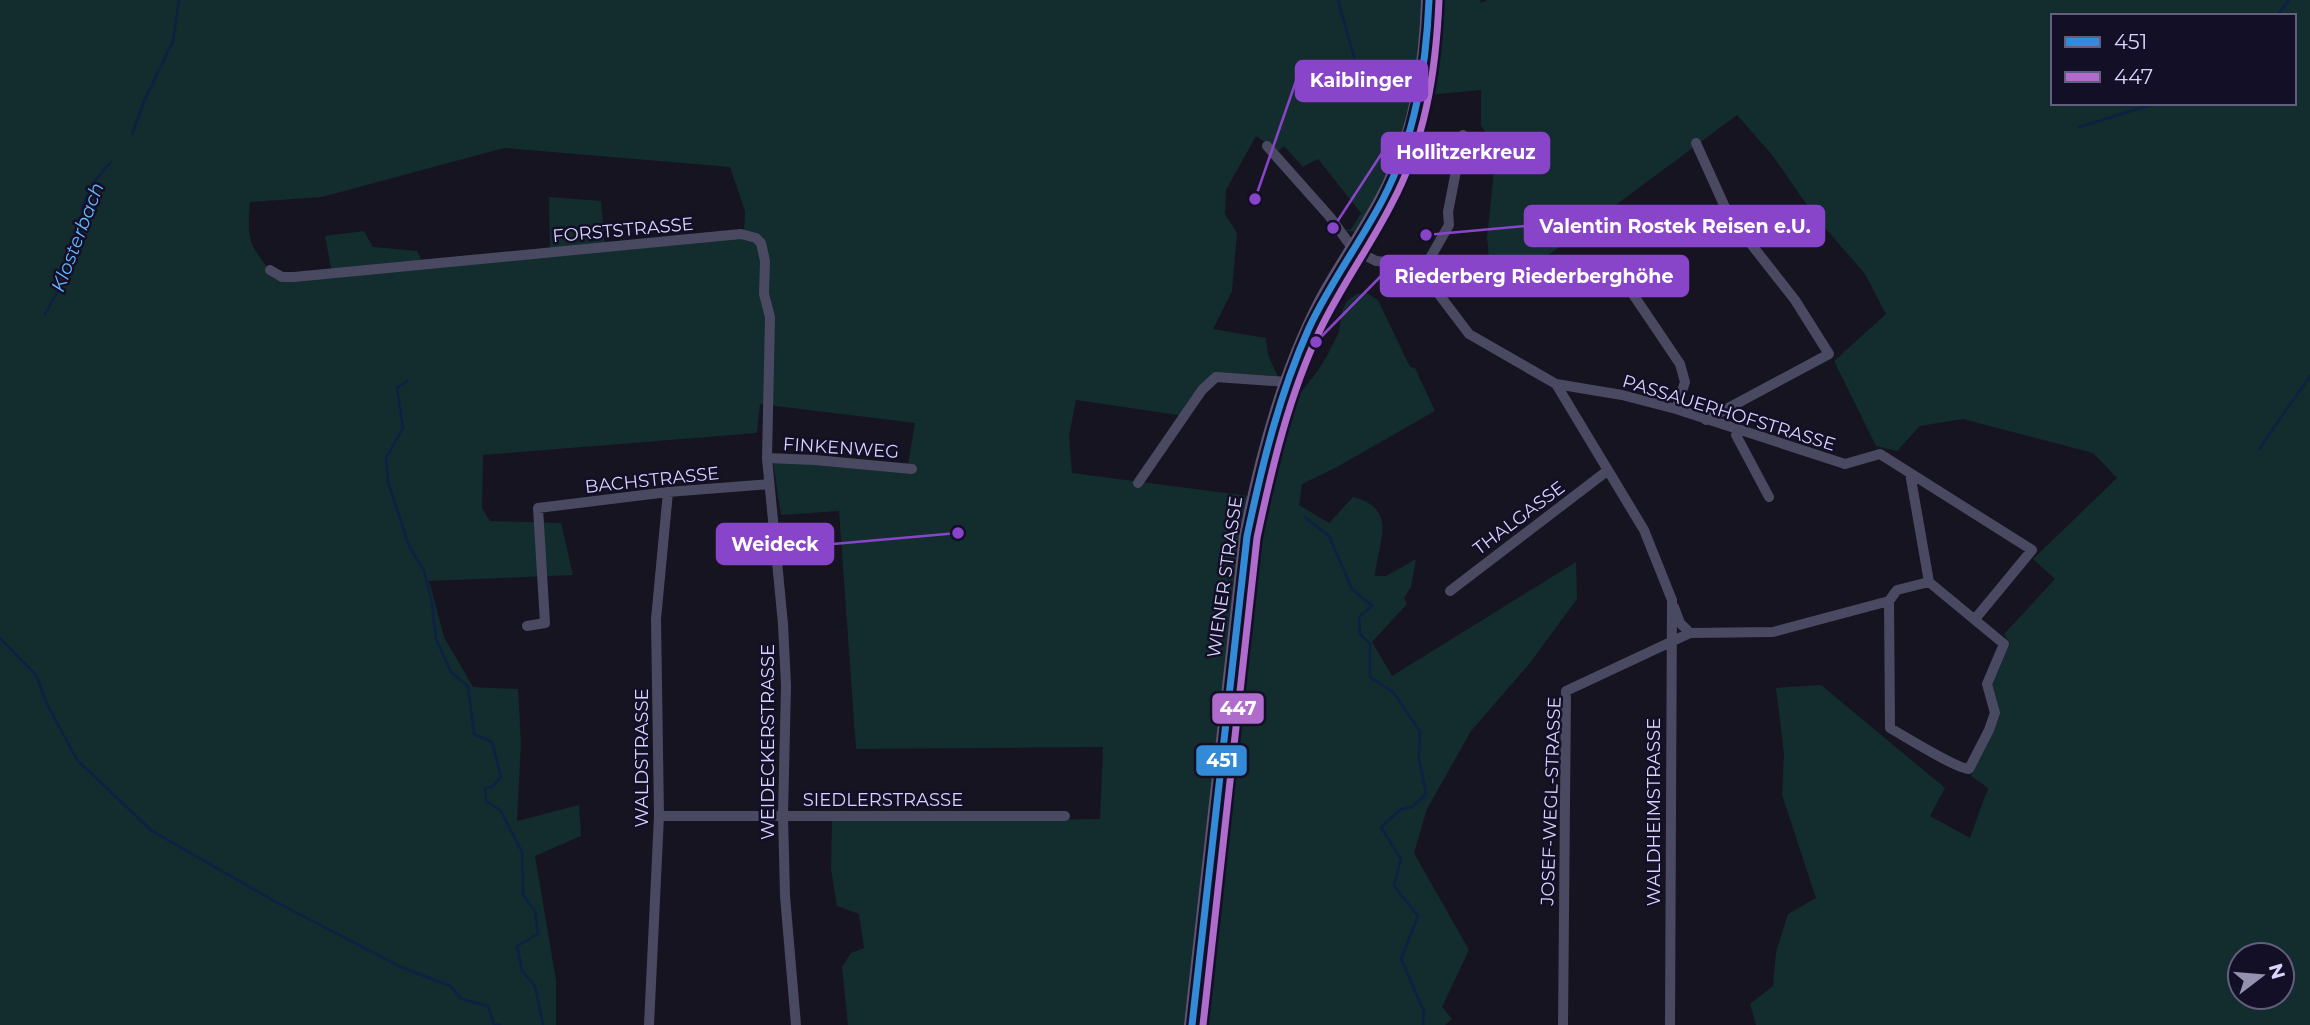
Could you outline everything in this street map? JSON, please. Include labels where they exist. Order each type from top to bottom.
[{"type":"main road","name":"WIENER STRASSE","points":[[1192,1025],[1247,536],[1259,480],[1288,382],[1323,300],[1390,185],[1409,137],[1423,69],[1429,0]]},
{"type":"street","points":[[1422,272],[1449,225],[1448,212],[1463,135]]},
{"type":"street","points":[[1696,143],[1729,216],[1795,300],[1829,354],[1706,420]]},
{"type":"street","points":[[1267,146],[1309,192],[1353,249],[1376,261],[1408,264],[1422,272],[1433,270],[1479,283]]},
{"type":"street","name":"FORSTSTRASSE","points":[[270,270],[282,277],[294,277],[741,234],[756,237],[761,243],[765,261],[764,294],[770,317],[767,458]]},
{"type":"street","name":"WALDHEIMSTRASSE","points":[[1422,272],[1469,334],[1556,384],[1644,530],[1680,623],[1690,633]]},
{"type":"street","points":[[1622,278],[1680,364],[1685,382],[1676,409]]},
{"type":"street","points":[[1138,483],[1202,390],[1216,377],[1288,382]]},
{"type":"street","name":"PASSAUERHOFSTRASSE","points":[[1556,384],[1622,395],[1676,409],[1845,464],[1880,454],[2032,550],[1975,620]]},
{"type":"street","points":[[1737,430],[1736,435],[1769,497]]},
{"type":"street","name":"FINKENWEG","points":[[767,458],[912,469]]},
{"type":"street","name":"WEIDECKERSTRASSE","points":[[767,458],[786,674],[783,815],[785,896],[796,1025]]},
{"type":"street","name":"THALGASSE","points":[[1450,591],[1607,471]]},
{"type":"street","points":[[1910,472],[1929,582],[2004,644],[1987,684],[1995,713],[1969,769],[1959,768],[1950,760],[1890,728],[1889,601],[1897,590],[1929,582]]},
{"type":"street","name":"BACHSTRASSE","points":[[527,626],[545,623],[538,508],[668,492],[769,484]]},
{"type":"street","name":"WALDSTRASSE","points":[[649,1025],[659,816],[656,619],[668,492]]},
{"type":"street","name":"WALDHEIMSTRASSE","points":[[1670,1025],[1672,600]]},
{"type":"street","points":[[1671,642],[1690,633],[1773,632],[1889,601]]},
{"type":"street","name":"JOSEF-WEGL-STRASSE","points":[[1563,1025],[1566,691],[1671,642]]},
{"type":"street","name":"SIEDLERSTRASSE","points":[[659,816],[1065,816]]},
{"type":"green space","points":[[0,0],[1480,0],[1481,3],[1487,0],[2310,0],[2310,1025],[1756,1025],[1750,1004],[1773,986],[1776,952],[1788,914],[1816,898],[1782,795],[1784,754],[1776,688],[1821,685],[1945,788],[1930,816],[1970,838],[1988,788],[1971,776],[2000,716],[1992,684],[2010,644],[2004,634],[2055,579],[2033,559],[2117,478],[2093,453],[1963,419],[1920,426],[1897,451],[1876,446],[1834,361],[1886,314],[1865,274],[1813,214],[1773,156],[1737,115],[1543,259],[1491,279],[1487,238],[1493,181],[1492,141],[1481,126],[1481,90],[1427,95],[1416,147],[1397,198],[1368,244],[1355,232],[1344,230],[1351,229],[1361,213],[1318,159],[1303,167],[1284,146],[1278,151],[1256,136],[1226,190],[1225,214],[1237,233],[1232,291],[1213,329],[1266,338],[1268,355],[1278,377],[1220,375],[1185,416],[1076,400],[1069,436],[1072,473],[1249,496],[1184,1025],[848,1025],[842,967],[851,953],[864,948],[859,914],[837,906],[831,869],[832,821],[1100,819],[1103,747],[856,749],[839,511],[781,515],[773,462],[908,464],[915,423],[760,404],[757,433],[483,455],[482,508],[490,521],[561,523],[573,575],[429,581],[444,637],[473,687],[518,689],[521,743],[517,821],[579,805],[581,836],[535,856],[556,980],[556,1025],[0,1025]],"holes":[[[504,148],[730,167],[745,211],[744,234],[605,247],[601,201],[549,197],[550,252],[424,265],[417,251],[373,247],[364,231],[325,236],[332,273],[272,273],[258,255],[249,233],[250,202],[322,197]]]},
{"type":"green space","points":[[1367,293],[1378,300],[1410,367],[1415,368],[1435,411],[1302,484],[1299,505],[1329,523],[1353,497],[1376,509],[1382,528],[1375,576],[1386,576],[1416,559],[1411,587],[1404,598],[1407,604],[1372,642],[1392,676],[1576,562],[1577,599],[1530,663],[1471,731],[1427,809],[1414,853],[1469,950],[1442,1007],[1452,1019],[1445,1025],[1203,1025],[1218,934],[1263,498],[1284,413],[1327,356],[1339,332],[1342,311],[1347,301],[1357,294]]},
{"type":"waterway","name":"Klosterbach","points":[[132,134],[145,99],[173,41],[179,0]]},
{"type":"waterway","points":[[1338,0],[1358,71]]},
{"type":"waterway","points":[[2278,14],[2289,0]]},
{"type":"waterway","points":[[2079,127],[2150,105]]},
{"type":"waterway","name":"Klosterbach","points":[[45,314],[63,282],[70,246],[83,225],[82,208],[92,184],[111,162]]},
{"type":"waterway","points":[[2259,449],[2310,376]]},
{"type":"waterway","points":[[407,381],[397,388],[403,428],[386,458],[388,482],[409,546],[424,571],[432,603],[436,639],[451,672],[468,686],[474,734],[492,742],[501,777],[492,787],[485,788],[486,801],[501,811],[522,852],[523,895],[535,911],[538,934],[517,946],[522,971],[535,986],[543,1025]]},
{"type":"waterway","points":[[1305,517],[1329,536],[1352,589],[1372,606],[1359,617],[1360,634],[1370,644],[1370,677],[1393,692],[1420,731],[1419,758],[1426,794],[1412,807],[1401,809],[1381,827],[1401,859],[1394,886],[1418,916],[1401,959],[1424,1011],[1423,1025]]},
{"type":"waterway","points":[[0,638],[36,675],[47,704],[77,760],[152,831],[276,902],[401,967],[450,986],[462,999],[488,1006],[494,1024],[500,1025]]},
{"type":"transit line","name":"451","points":[[1192,1025],[1247,536],[1259,483],[1272,430],[1298,353],[1326,295],[1383,199],[1403,151],[1422,77],[1429,0]]},
{"type":"transit line","name":"447","points":[[1203,1025],[1257,538],[1269,485],[1282,432],[1309,355],[1328,314],[1391,205],[1412,157],[1427,106],[1439,0]]},
{"type":"place","name":"Kaiblinger","points":[[1255,199]]},
{"type":"place","name":"Hollitzerkreuz","points":[[1333,228]]},
{"type":"place","name":"Valentin Rostek Reisen e.U.","points":[[1426,235]]},
{"type":"place","name":"Riederberg Riederberghöhe","points":[[1316,342]]},
{"type":"place","name":"Weideck","points":[[958,533]]}]
